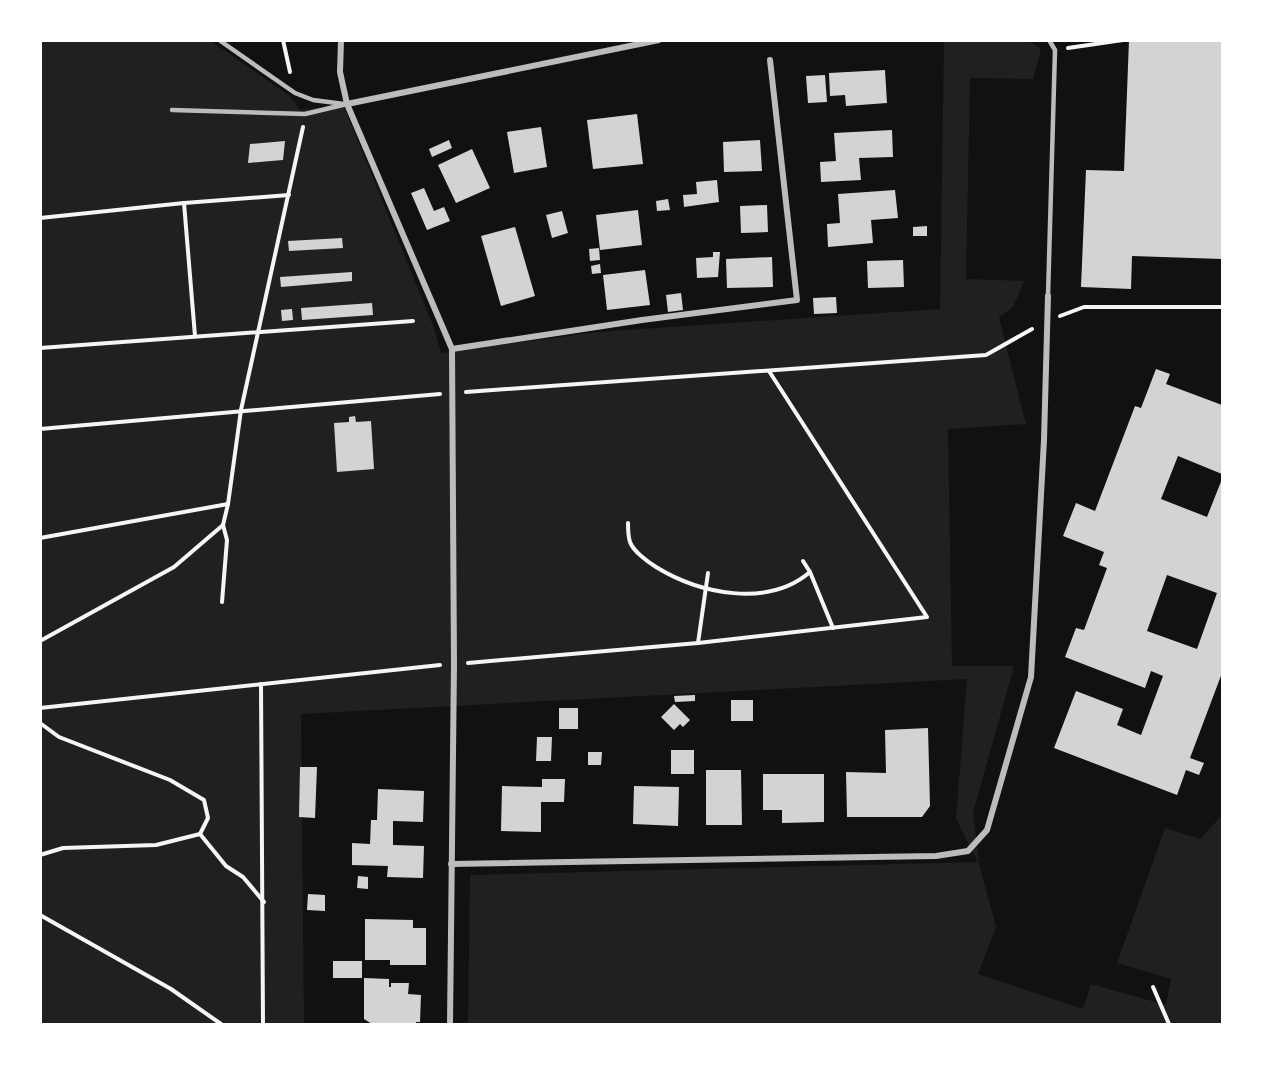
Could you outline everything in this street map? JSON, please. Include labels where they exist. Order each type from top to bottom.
[{"type":"street","points":[[341,40],[340,72],[347,104],[452,349],[454,393],[450,1024]]},
{"type":"street","points":[[347,104],[659,40]]},
{"type":"street","points":[[452,349],[642,320],[797,300],[770,60]]},
{"type":"street","points":[[451,864],[936,856],[968,851],[987,830],[1031,677],[1044,440],[1048,296]]},
{"type":"lane","points":[[219,40],[295,93],[313,100],[347,104]]},
{"type":"lane","points":[[1048,296],[1054,50],[1049,40]]},
{"type":"lane","points":[[172,110],[305,114],[347,104]]},
{"type":"path","points":[[1054,50],[1124,40]]},
{"type":"path","points":[[222,602],[227,540],[223,525],[241,410],[305,114]]},
{"type":"path","points":[[40,218],[289,195]]},
{"type":"path","points":[[184,203],[195,337]]},
{"type":"path","points":[[40,429],[454,393],[986,355],[1046,321],[1084,307],[1222,307]]},
{"type":"path","points":[[40,348],[413,321]]},
{"type":"path","points":[[40,708],[453,664],[698,643],[927,618],[769,370]]},
{"type":"path","points":[[40,538],[228,504]]},
{"type":"path","points":[[628,523],[630,543],[649,563],[675,579],[705,588],[742,594],[772,591],[795,584],[810,572]]},
{"type":"path","points":[[40,641],[174,567],[223,525]]},
{"type":"path","points":[[802,561],[810,572],[832,628]]},
{"type":"path","points":[[698,643],[708,573]]},
{"type":"path","points":[[261,684],[263,1024]]},
{"type":"path","points":[[40,723],[58,737],[170,780],[204,800],[208,818],[200,834],[156,845],[63,848],[40,855]]},
{"type":"path","points":[[200,834],[226,866],[243,877],[264,903]]},
{"type":"path","points":[[40,915],[171,989],[221,1024]]},
{"type":"path","points":[[1153,987],[1169,1024]]},
{"type":"shaded area","points":[[40,41],[211,41],[290,96],[300,110],[343,104],[434,328],[441,353],[598,332],[940,309],[944,41],[1029,41],[1041,49],[1033,79],[970,78],[966,279],[1024,281],[1013,307],[999,317],[1026,424],[948,429],[952,666],[1014,666],[973,813],[979,863],[996,927],[978,974],[1083,1009],[1091,984],[1166,1005],[1171,979],[1117,963],[1165,828],[1200,839],[1222,815],[1222,1024],[468,1024],[470,875],[978,862],[956,819],[967,679],[301,714],[304,1024],[41,1024]]},
{"type":"building","points":[[1129,40],[1222,40],[1222,259],[1132,256],[1131,289],[1081,287],[1086,170],[1124,171]]},
{"type":"building","points":[[885,70],[887,103],[846,106],[845,95],[830,96],[829,73]]},
{"type":"building","points":[[825,75],[827,102],[808,103],[806,76]]},
{"type":"building","points":[[637,114],[643,164],[593,169],[587,120]]},
{"type":"building","points":[[541,127],[547,167],[514,173],[507,132]]},
{"type":"building","points":[[892,130],[893,157],[859,158],[861,180],[821,182],[820,162],[836,161],[834,133]]},
{"type":"building","points":[[449,140],[452,148],[432,157],[429,149]]},
{"type":"building","points":[[760,140],[762,171],[724,172],[723,142]]},
{"type":"building","points":[[285,141],[283,160],[248,163],[250,144]]},
{"type":"building","points":[[472,149],[490,188],[456,203],[438,165]]},
{"type":"building","points":[[717,180],[719,202],[684,207],[683,195],[697,194],[696,182]]},
{"type":"building","points":[[424,188],[434,211],[444,207],[450,221],[427,230],[411,193]]},
{"type":"building","points":[[895,190],[898,218],[871,220],[873,243],[828,247],[827,224],[840,223],[838,194]]},
{"type":"building","points":[[668,199],[670,210],[657,211],[656,201]]},
{"type":"building","points":[[767,205],[768,232],[741,233],[740,206]]},
{"type":"building","points":[[638,210],[642,245],[600,250],[596,215]]},
{"type":"building","points":[[562,211],[568,233],[552,238],[546,215]]},
{"type":"building","points":[[927,226],[927,236],[913,236],[913,227]]},
{"type":"building","points":[[515,227],[535,296],[501,306],[481,236]]},
{"type":"building","points":[[342,238],[343,248],[289,251],[288,241]]},
{"type":"building","points":[[599,248],[600,260],[590,261],[589,249]]},
{"type":"building","points":[[713,252],[720,252],[718,277],[697,278],[696,258],[713,257]]},
{"type":"building","points":[[772,257],[773,287],[727,288],[726,259]]},
{"type":"building","points":[[903,260],[904,287],[868,288],[867,261]]},
{"type":"building","points":[[600,264],[601,273],[592,274],[591,266]]},
{"type":"building","points":[[645,270],[650,305],[607,310],[603,275]]},
{"type":"building","points":[[352,272],[352,281],[281,287],[280,277]]},
{"type":"building","points":[[681,293],[683,310],[668,312],[666,295]]},
{"type":"building","points":[[836,297],[837,313],[814,314],[813,298]]},
{"type":"building","points":[[372,303],[373,315],[302,320],[301,308]]},
{"type":"building","points":[[292,309],[293,320],[282,321],[281,310]]},
{"type":"building","points":[[1156,369],[1170,374],[1166,384],[1222,405],[1222,474],[1178,456],[1161,499],[1207,517],[1222,479],[1222,673],[1190,758],[1204,763],[1199,775],[1186,770],[1177,795],[1054,748],[1076,691],[1123,709],[1117,725],[1141,735],[1163,676],[1151,671],[1145,688],[1065,657],[1076,628],[1084,630],[1107,568],[1099,565],[1104,552],[1063,536],[1076,503],[1095,511],[1135,406],[1141,408]],"holes":[[[1167,575],[1217,593],[1197,649],[1147,631]]]},
{"type":"building","points":[[355,416],[356,422],[371,421],[374,469],[337,472],[334,423],[349,422],[349,417]]},
{"type":"building","points":[[695,695],[695,701],[675,702],[674,696]]},
{"type":"building","points":[[731,700],[753,700],[753,721],[731,721]]},
{"type":"building","points":[[674,704],[690,720],[683,727],[680,724],[674,730],[661,717]]},
{"type":"building","points":[[559,708],[578,708],[578,729],[559,729]]},
{"type":"building","points":[[928,728],[930,806],[922,817],[847,817],[846,772],[886,773],[885,730]]},
{"type":"building","points":[[537,737],[552,737],[551,761],[536,761]]},
{"type":"building","points":[[671,750],[694,750],[694,774],[671,774]]},
{"type":"building","points":[[588,752],[602,752],[601,765],[588,765]]},
{"type":"building","points":[[300,767],[317,767],[315,818],[299,817]]},
{"type":"building","points":[[706,770],[741,770],[742,825],[706,825]]},
{"type":"building","points":[[763,774],[824,774],[824,822],[782,823],[782,810],[763,810]]},
{"type":"building","points":[[542,779],[565,779],[564,802],[541,802],[541,832],[501,831],[502,786],[542,787]]},
{"type":"building","points":[[634,786],[679,787],[678,826],[633,824]]},
{"type":"building","points":[[378,789],[424,791],[423,822],[393,821],[393,845],[424,846],[423,878],[387,877],[388,866],[352,865],[352,843],[370,844],[371,820],[377,820]]},
{"type":"building","points":[[358,876],[368,877],[368,889],[357,888]]},
{"type":"building","points":[[308,894],[325,895],[325,911],[307,910]]},
{"type":"building","points":[[365,919],[413,920],[413,928],[426,928],[426,965],[390,965],[390,960],[365,960]]},
{"type":"building","points":[[333,961],[362,961],[362,978],[333,978]]},
{"type":"building","points":[[364,978],[389,979],[389,987],[391,983],[409,983],[408,994],[421,995],[420,1022],[416,1024],[372,1024],[364,1019]]}]
